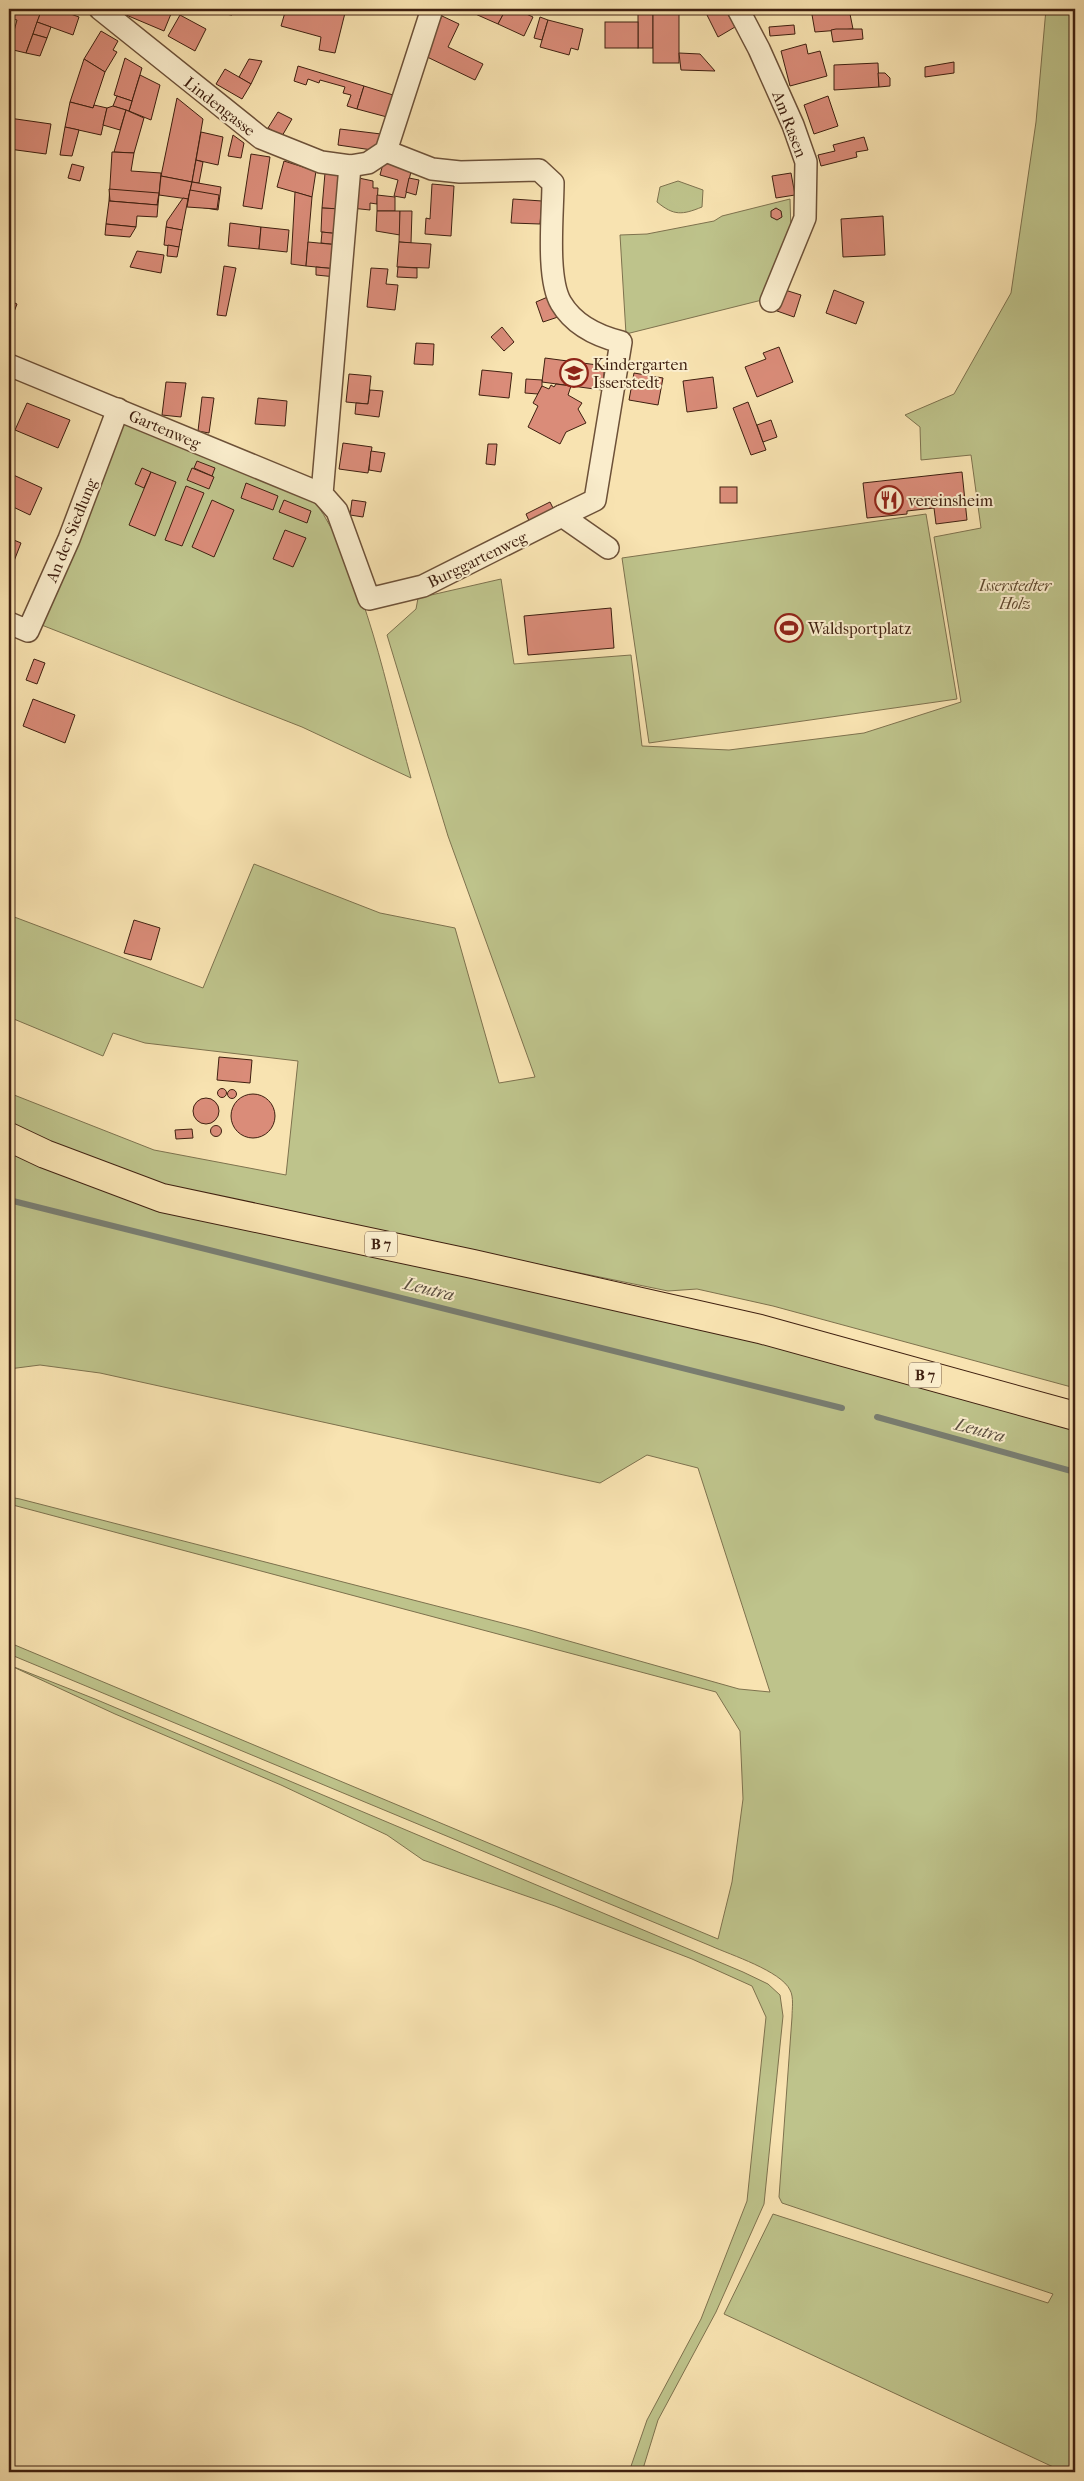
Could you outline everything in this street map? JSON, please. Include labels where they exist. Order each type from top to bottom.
[{"type":"main road","name":"B 7","points":[[9,1137],[45,1154],[162,1198],[473,1264],[760,1329],[1075,1416]]},
{"type":"street","name":"Lindengasse","points":[[100,9],[261,138],[322,162],[350,166],[368,163],[386,151]]},
{"type":"street","points":[[386,151],[432,9]]},
{"type":"street","name":"Am Rasen","points":[[738,9],[759,49],[789,116],[806,162],[805,218],[771,301]]},
{"type":"street","name":"Burggartenweg","points":[[386,151],[432,169],[460,172],[539,170],[553,183],[552,270],[560,302],[578,323],[600,337],[621,342],[595,500],[423,586],[389,596]]},
{"type":"street","points":[[322,494],[350,166]]},
{"type":"street","name":"Gartenweg","points":[[9,366],[322,494],[337,511],[369,599],[389,596]]},
{"type":"street","name":"An der Siedlung","points":[[9,623],[28,630],[68,539],[118,409]]},
{"type":"street","points":[[562,516],[608,548]]},
{"type":"green space","name":"Isserstedter Holz","points":[[1046,9],[1075,9],[1075,1388],[773,1306],[697,1289],[668,1291],[166,1188],[51,1144],[9,1124],[9,1093],[154,1150],[286,1175],[298,1061],[145,1043],[113,1033],[103,1056],[9,1017],[9,915],[203,988],[254,864],[380,913],[455,928],[499,1083],[535,1077],[448,836],[387,635],[416,609],[418,598],[501,579],[514,664],[631,655],[642,746],[729,750],[864,733],[961,702],[934,537],[981,528],[971,455],[921,460],[920,427],[905,415],[954,394],[1011,293],[1036,122]]},
{"type":"green space","points":[[678,181],[703,190],[702,207],[689,212],[678,213],[668,210],[657,202],[660,187]]},
{"type":"green space","points":[[790,199],[791,232],[762,300],[626,334],[620,235],[647,234],[714,221],[722,216]]},
{"type":"green space","points":[[121,422],[314,500],[348,562],[361,598],[373,634],[411,778],[302,727],[39,624]]},
{"type":"green space","name":"Waldsportplatz","points":[[926,514],[957,699],[649,743],[622,558]]},
{"type":"green space","points":[[9,1149],[678,1321],[1075,1429],[1075,2472],[1064,2472],[724,2314],[773,2214],[1048,2303],[1053,2294],[782,2203],[779,2197],[792,1996],[785,1983],[777,1976],[742,1959],[9,1654],[9,1638],[10,1643],[718,1939],[732,1882],[743,1799],[740,1731],[716,1692],[9,1504],[9,1497],[20,1499],[526,1629],[739,1689],[770,1692],[698,1468],[647,1455],[600,1483],[100,1373],[40,1365],[9,1369]]},
{"type":"green space","points":[[9,1665],[95,1699],[743,1972],[768,1984],[780,1995],[783,2016],[764,2204],[716,2312],[658,2420],[642,2472],[629,2472],[647,2420],[701,2319],[747,2201],[766,2017],[752,1986],[692,1959],[555,1906],[423,1860],[387,1835],[281,1785],[115,1714]]},
{"type":"building","points":[[9,9],[42,9],[26,53],[9,49],[17,20],[9,18]]},
{"type":"building","points":[[42,9],[57,9],[79,17],[73,35],[37,22]]},
{"type":"building","points":[[112,9],[173,9],[164,31]]},
{"type":"building","points":[[202,9],[233,9],[232,15],[202,11]]},
{"type":"building","points":[[286,9],[346,9],[335,53],[319,50],[321,37],[281,26]]},
{"type":"building","points":[[464,9],[506,9],[498,24]]},
{"type":"building","points":[[506,9],[515,9],[533,17],[524,36],[498,24]]},
{"type":"building","points":[[704,9],[725,9],[735,27],[718,37]]},
{"type":"building","points":[[751,9],[779,9],[779,14],[751,14]]},
{"type":"building","points":[[811,9],[849,9],[853,29],[815,32]]},
{"type":"building","points":[[638,10],[653,10],[653,48],[638,48]]},
{"type":"building","points":[[653,10],[679,10],[679,63],[653,63]]},
{"type":"building","points":[[180,15],[206,29],[195,51],[168,36]]},
{"type":"building","points":[[442,16],[459,24],[448,47],[483,64],[475,80],[423,55]]},
{"type":"building","points":[[540,17],[548,20],[542,40],[534,38]]},
{"type":"building","points":[[548,20],[583,29],[578,50],[571,48],[569,55],[540,47]]},
{"type":"building","points":[[37,22],[51,27],[47,38],[33,34]]},
{"type":"building","points":[[605,22],[638,22],[638,48],[605,48]]},
{"type":"building","points":[[794,25],[795,34],[770,36],[769,27]]},
{"type":"building","points":[[862,29],[863,39],[833,42],[831,30]]},
{"type":"building","points":[[101,31],[118,41],[113,50],[117,52],[105,72],[84,59]]},
{"type":"building","points":[[33,34],[47,38],[40,56],[26,53]]},
{"type":"building","points":[[806,44],[808,54],[820,51],[827,76],[790,86],[781,51]]},
{"type":"building","points":[[679,53],[700,54],[715,71],[681,70]]},
{"type":"building","points":[[125,58],[142,68],[132,101],[114,95]]},
{"type":"building","points":[[84,59],[105,72],[93,108],[70,102]]},
{"type":"building","points":[[249,59],[262,61],[251,84],[239,77]]},
{"type":"building","points":[[954,62],[954,73],[925,77],[925,67]]},
{"type":"building","points":[[878,63],[879,87],[834,90],[834,65]]},
{"type":"building","points":[[298,66],[364,86],[357,109],[347,106],[351,95],[343,93],[345,87],[320,80],[319,83],[308,79],[306,85],[294,81]]},
{"type":"building","points":[[225,69],[251,84],[242,99],[216,84]]},
{"type":"building","points":[[878,73],[885,73],[890,78],[890,86],[879,87]]},
{"type":"building","points":[[140,75],[160,85],[151,120],[129,111]]},
{"type":"building","points":[[364,86],[393,95],[387,117],[357,109]]},
{"type":"building","points":[[117,96],[132,101],[129,111],[113,106]]},
{"type":"building","points":[[828,96],[838,126],[814,134],[804,105]]},
{"type":"building","points":[[177,98],[203,119],[192,182],[161,176]]},
{"type":"building","points":[[70,102],[93,108],[94,105],[107,108],[101,135],[65,127]]},
{"type":"building","points":[[113,106],[126,110],[120,130],[103,125],[107,108]]},
{"type":"building","points":[[126,110],[144,118],[134,153],[114,152]]},
{"type":"building","points":[[278,112],[292,119],[282,136],[268,128]]},
{"type":"building","points":[[9,118],[51,124],[46,154],[9,149]]},
{"type":"building","points":[[65,127],[79,130],[72,156],[60,155]]},
{"type":"building","points":[[340,129],[381,134],[379,151],[338,145]]},
{"type":"building","points":[[201,132],[223,137],[218,165],[196,160]]},
{"type":"building","points":[[233,135],[244,143],[241,158],[228,156]]},
{"type":"building","points":[[864,137],[868,150],[856,152],[857,157],[821,166],[818,155],[835,151],[833,145]]},
{"type":"building","points":[[112,152],[134,153],[131,171],[161,173],[158,205],[109,201]]},
{"type":"building","points":[[251,154],[270,157],[262,209],[243,206]]},
{"type":"building","points":[[196,160],[203,162],[199,183],[192,182]]},
{"type":"building","points":[[384,160],[412,167],[405,198],[394,196],[398,180],[380,175]]},
{"type":"building","points":[[284,161],[316,171],[312,197],[277,187]]},
{"type":"building","points":[[72,164],[84,167],[80,181],[68,178]]},
{"type":"building","points":[[325,173],[344,174],[341,209],[322,208]]},
{"type":"building","points":[[791,173],[795,195],[776,198],[772,176]]},
{"type":"building","points":[[161,176],[192,182],[188,199],[159,195]]},
{"type":"building","points":[[354,177],[373,181],[373,188],[378,188],[377,204],[370,203],[370,210],[351,208]]},
{"type":"building","points":[[409,178],[419,180],[416,195],[406,192]]},
{"type":"building","points":[[192,182],[221,187],[218,210],[187,205]]},
{"type":"building","points":[[432,184],[454,186],[451,236],[425,234],[426,218],[430,219]]},
{"type":"building","points":[[109,189],[159,193],[157,205],[110,201]]},
{"type":"building","points":[[190,190],[219,195],[217,209],[187,207]]},
{"type":"building","points":[[295,192],[312,197],[306,266],[291,264]]},
{"type":"building","points":[[377,195],[395,197],[395,211],[377,211]]},
{"type":"building","points":[[183,198],[188,199],[182,230],[166,227],[167,221]]},
{"type":"building","points":[[513,199],[542,201],[540,224],[511,223]]},
{"type":"building","points":[[109,201],[158,205],[157,217],[137,216],[136,227],[106,224]]},
{"type":"building","points":[[322,208],[341,209],[340,234],[321,232]]},
{"type":"building","points":[[776,208],[781,211],[782,217],[777,220],[771,217],[771,211]]},
{"type":"building","points":[[377,211],[400,211],[400,235],[376,231]]},
{"type":"building","points":[[400,211],[412,211],[411,243],[399,242]]},
{"type":"building","points":[[883,216],[885,255],[843,257],[841,219]]},
{"type":"building","points":[[230,223],[261,227],[259,249],[228,246]]},
{"type":"building","points":[[106,224],[136,227],[130,237],[105,235]]},
{"type":"building","points":[[166,227],[182,230],[179,247],[164,245]]},
{"type":"building","points":[[261,227],[289,230],[287,252],[259,249]]},
{"type":"building","points":[[322,232],[340,234],[339,245],[321,243]]},
{"type":"building","points":[[308,242],[339,245],[337,269],[306,266]]},
{"type":"building","points":[[399,242],[431,244],[429,268],[397,267]]},
{"type":"building","points":[[168,245],[179,247],[177,257],[167,256]]},
{"type":"building","points":[[137,251],[164,255],[161,273],[130,267]]},
{"type":"building","points":[[224,266],[236,268],[226,316],[217,315]]},
{"type":"building","points":[[316,267],[337,269],[336,277],[316,275]]},
{"type":"building","points":[[398,267],[417,268],[417,278],[397,277]]},
{"type":"building","points":[[371,268],[388,269],[386,284],[398,285],[395,310],[367,307]]},
{"type":"building","points":[[785,290],[801,295],[794,317],[777,311]]},
{"type":"building","points":[[834,290],[864,302],[856,324],[826,313]]},
{"type":"building","points":[[550,296],[558,317],[543,322],[536,302]]},
{"type":"building","points":[[9,300],[17,304],[9,325]]},
{"type":"building","points":[[502,327],[514,342],[504,351],[491,337]]},
{"type":"building","points":[[416,343],[434,344],[433,365],[414,364]]},
{"type":"building","points":[[779,347],[793,382],[757,397],[745,367],[766,359],[763,353]]},
{"type":"building","name":"Kindergarten Isserstedt","points":[[545,358],[605,366],[602,390],[542,382]]},
{"type":"building","points":[[482,370],[512,373],[509,398],[479,395]]},
{"type":"building","points":[[634,373],[663,378],[658,405],[629,400]]},
{"type":"building","points":[[349,374],[371,376],[368,404],[346,402]]},
{"type":"building","points":[[713,377],[717,408],[687,412],[683,381]]},
{"type":"building","points":[[526,379],[542,380],[542,386],[538,394],[525,393]]},
{"type":"building","points":[[166,382],[186,383],[181,417],[162,415]]},
{"type":"building","points":[[556,384],[571,386],[568,395],[582,403],[578,409],[586,423],[566,432],[560,444],[528,427],[538,406],[533,403],[542,386],[549,389],[551,385],[554,387]]},
{"type":"building","points":[[370,390],[383,391],[379,417],[355,414],[356,403],[368,404]]},
{"type":"building","points":[[202,397],[214,398],[209,433],[198,431]]},
{"type":"building","points":[[258,398],[287,401],[285,426],[255,424]]},
{"type":"building","points":[[748,402],[766,450],[751,455],[733,408]]},
{"type":"building","points":[[27,403],[70,420],[58,448],[15,430]]},
{"type":"building","points":[[771,420],[777,437],[763,442],[757,425]]},
{"type":"building","points":[[343,443],[372,447],[368,473],[339,469]]},
{"type":"building","points":[[488,444],[497,444],[495,465],[486,464]]},
{"type":"building","points":[[371,451],[385,453],[381,472],[369,470]]},
{"type":"building","points":[[197,461],[215,468],[212,476],[194,468]]},
{"type":"building","points":[[142,468],[151,472],[144,488],[135,484]]},
{"type":"building","points":[[192,468],[214,477],[209,489],[187,480]]},
{"type":"building","points":[[151,472],[176,482],[155,536],[129,525]]},
{"type":"building","points":[[962,472],[967,520],[936,524],[934,508],[907,511],[907,514],[867,518],[863,483]]},
{"type":"building","points":[[9,473],[42,488],[30,515],[9,505]]},
{"type":"building","points":[[246,483],[278,496],[273,510],[241,498]]},
{"type":"building","points":[[186,486],[204,493],[182,546],[165,540]]},
{"type":"building","points":[[720,487],[737,487],[737,503],[720,503]]},
{"type":"building","points":[[212,500],[234,510],[214,557],[192,547]]},
{"type":"building","points":[[284,500],[311,511],[307,523],[279,512]]},
{"type":"building","points":[[352,500],[366,502],[363,517],[350,515]]},
{"type":"building","points":[[550,502],[554,510],[530,523],[526,514]]},
{"type":"building","points":[[285,530],[306,538],[293,567],[273,559]]},
{"type":"building","points":[[9,538],[21,543],[9,574]]},
{"type":"building","points":[[611,608],[614,648],[528,655],[524,616]]},
{"type":"building","points":[[34,659],[45,663],[37,684],[26,680]]},
{"type":"building","points":[[33,699],[75,715],[65,743],[23,726]]},
{"type":"building","points":[[9,735],[14,737],[9,751]]},
{"type":"building","points":[[134,920],[160,928],[151,960],[124,953]]},
{"type":"building","points":[[219,1057],[252,1060],[250,1083],[217,1080]]},
{"type":"building","points":[[222,1088],[227,1093],[222,1098],[217,1093]]},
{"type":"building","points":[[232,1089],[237,1094],[232,1099],[227,1094]]},
{"type":"building","points":[[253,1094],[265,1098],[271,1104],[275,1116],[271,1128],[265,1134],[253,1138],[241,1134],[235,1128],[231,1116],[235,1104],[241,1098]]},
{"type":"building","points":[[206,1098],[215,1102],[219,1111],[215,1120],[206,1124],[197,1120],[193,1111],[197,1102]]},
{"type":"building","points":[[214,1126],[218,1126],[221,1131],[220,1135],[214,1136],[211,1133],[211,1129]]},
{"type":"building","points":[[192,1129],[193,1138],[176,1139],[175,1130]]},
{"type":"waterway","name":"Leutra","points":[[9,1200],[842,1408]]},
{"type":"waterway","name":"Leutra","points":[[877,1417],[1075,1472]]},
{"type":"place","name":"Kindergarten Isserstedt","points":[[574,373]]},
{"type":"place","name":"vereinsheim","points":[[889,500]]},
{"type":"place","name":"Waldsportplatz","points":[[789,628]]}]
